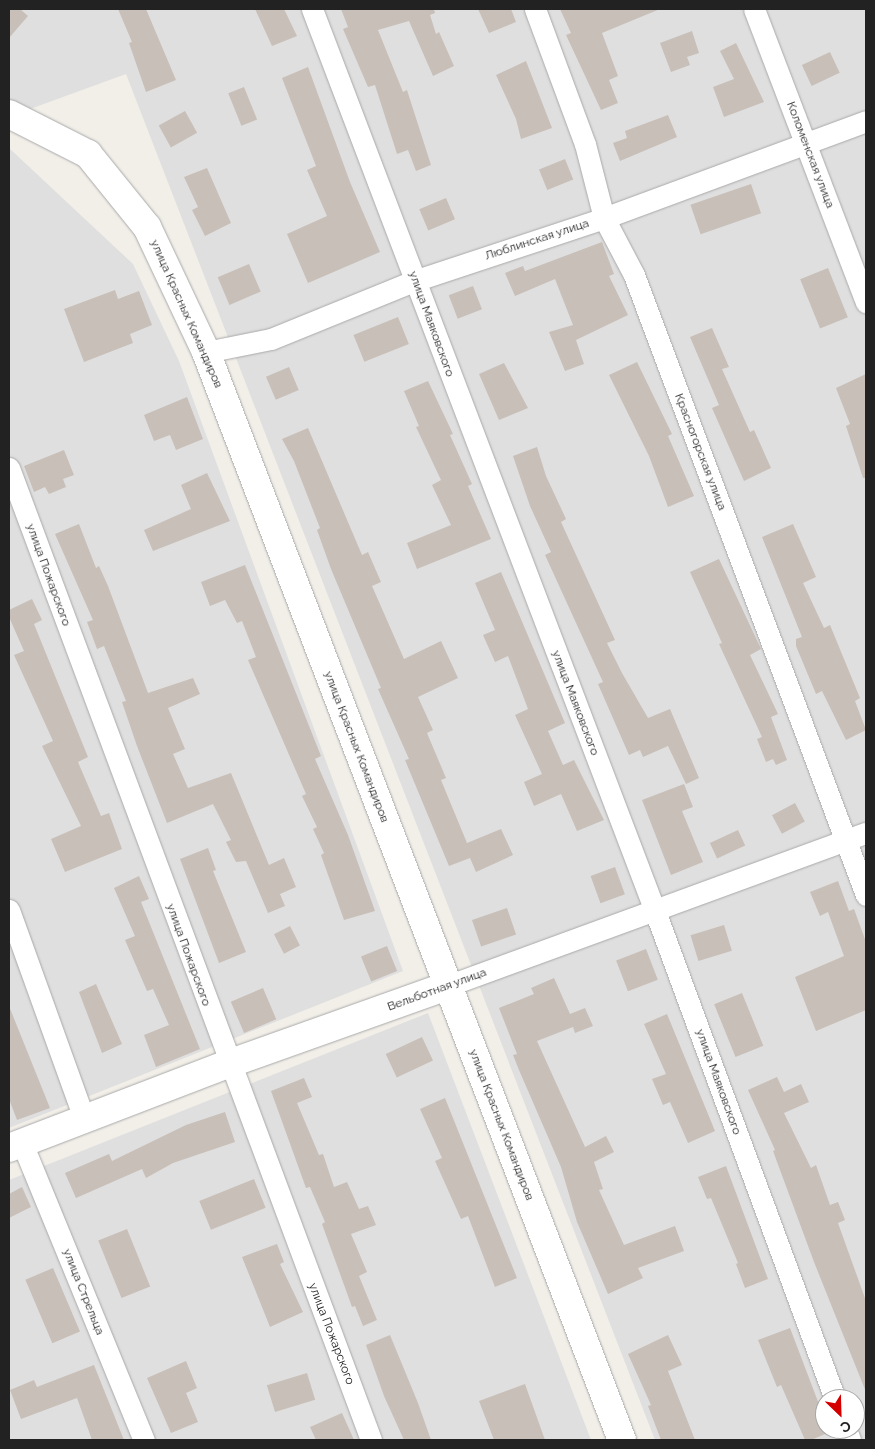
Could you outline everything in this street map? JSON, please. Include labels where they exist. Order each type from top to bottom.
[{"type":"street","name":"улица Маяковского","points":[[312,9],[407,253],[414,281],[655,911],[831,1389]]},
{"type":"street","name":"Красногорская улица","points":[[535,9],[586,144],[604,218],[634,275],[866,895]]},
{"type":"street","name":"Коломенская улица","points":[[754,9],[866,302]]},
{"type":"street","name":"улица Красных Командиров","points":[[9,114],[88,154],[147,227],[206,352],[622,1440]]},
{"type":"street","name":"Люблинская улица","points":[[206,352],[271,339],[414,281],[604,218],[866,121]]},
{"type":"street","name":"улица Пожарского","points":[[9,468],[228,1064],[371,1440]]},
{"type":"street","name":"Вельботная улица","points":[[15,1146],[228,1064],[655,911],[866,833]]},
{"type":"street","points":[[9,910],[84,1118]]},
{"type":"street","name":"улица Стрельца","points":[[15,1146],[144,1440]]},
{"type":"shaded area","points":[[9,9],[866,9],[866,1440],[655,1440],[126,74],[30,109],[9,101]]},
{"type":"shaded area","points":[[9,148],[133,264],[179,361],[403,971],[9,1128]]},
{"type":"shaded area","points":[[428,1013],[591,1440],[9,1440],[9,1180]]},
{"type":"building","points":[[9,9],[20,9],[28,16],[9,38]]},
{"type":"building","points":[[118,9],[146,9],[176,80],[146,92],[129,43],[132,42]]},
{"type":"building","points":[[255,9],[284,9],[297,36],[272,46]]},
{"type":"building","points":[[341,9],[434,9],[435,13],[430,15],[436,34],[439,32],[454,66],[433,76],[409,21],[378,30],[403,92],[407,90],[431,165],[416,171],[408,150],[397,154],[375,85],[368,87],[343,29],[348,27]]},
{"type":"building","points":[[478,9],[511,9],[516,22],[489,33]]},
{"type":"building","points":[[560,9],[660,9],[602,33],[618,76],[609,80],[618,103],[601,110],[566,35],[571,33]]},
{"type":"building","points":[[692,31],[699,53],[687,57],[690,65],[671,72],[660,43]]},
{"type":"building","points":[[736,43],[764,102],[724,117],[713,87],[734,79],[720,51]]},
{"type":"building","points":[[830,52],[840,73],[812,86],[802,65]]},
{"type":"building","points":[[526,61],[552,128],[521,139],[516,119],[496,75]]},
{"type":"building","points":[[308,67],[350,182],[380,252],[308,283],[287,234],[327,216],[307,170],[316,166],[282,78]]},
{"type":"building","points":[[244,87],[257,119],[241,126],[228,93]]},
{"type":"building","points":[[185,111],[197,133],[171,147],[159,126]]},
{"type":"building","points":[[668,115],[677,137],[620,161],[613,143],[627,138],[625,131]]},
{"type":"building","points":[[565,159],[573,179],[547,190],[539,169]]},
{"type":"building","points":[[207,168],[231,223],[205,236],[192,210],[198,207],[184,177]]},
{"type":"building","points":[[751,184],[761,213],[701,234],[690,205]]},
{"type":"building","points":[[446,198],[455,219],[428,231],[419,209]]},
{"type":"building","points":[[602,242],[614,274],[609,276],[628,315],[576,340],[584,364],[565,371],[549,332],[573,325],[555,279],[515,296],[505,273],[523,266],[525,271]]},
{"type":"building","points":[[249,264],[261,292],[229,305],[218,277]]},
{"type":"building","points":[[828,268],[848,317],[820,328],[800,279]]},
{"type":"building","points":[[473,286],[482,309],[458,319],[449,295]]},
{"type":"building","points":[[115,290],[118,299],[139,291],[152,325],[130,334],[133,343],[84,362],[64,309]]},
{"type":"building","points":[[398,317],[409,344],[364,362],[353,335]]},
{"type":"building","points":[[712,328],[729,367],[722,369],[750,432],[754,430],[771,468],[744,481],[712,408],[719,405],[690,337]]},
{"type":"building","points":[[637,362],[672,434],[668,436],[694,496],[668,507],[649,456],[609,375]]},
{"type":"building","points":[[504,363],[528,408],[499,420],[479,374]]},
{"type":"building","points":[[289,367],[299,390],[276,400],[266,377]]},
{"type":"building","points":[[866,374],[866,478],[863,478],[846,426],[850,424],[836,388]]},
{"type":"building","points":[[428,381],[453,434],[450,435],[472,484],[468,486],[491,539],[417,569],[407,543],[451,525],[432,485],[441,480],[416,427],[419,426],[404,391]]},
{"type":"building","points":[[187,397],[203,439],[176,450],[170,435],[154,441],[144,415]]},
{"type":"building","points":[[308,428],[362,555],[368,552],[381,582],[372,586],[404,659],[441,641],[458,678],[418,697],[433,730],[427,733],[446,778],[441,780],[467,843],[501,829],[513,855],[476,872],[470,858],[449,866],[405,760],[409,759],[378,689],[381,688],[331,569],[317,530],[320,528],[294,461],[282,439]]},
{"type":"building","points":[[537,447],[546,476],[566,519],[561,522],[615,640],[607,643],[648,718],[670,709],[699,778],[686,784],[668,746],[643,757],[640,750],[629,755],[598,684],[603,682],[545,555],[551,552],[530,506],[513,456]]},
{"type":"building","points":[[64,450],[74,475],[63,479],[66,487],[49,494],[45,487],[34,492],[24,466]]},
{"type":"building","points":[[207,473],[230,521],[153,551],[144,530],[191,509],[181,485]]},
{"type":"building","points":[[79,524],[96,568],[99,566],[108,586],[148,693],[193,678],[200,694],[168,708],[185,749],[173,754],[188,788],[231,773],[269,865],[284,858],[296,887],[280,894],[285,906],[268,913],[246,861],[236,862],[226,842],[231,840],[213,804],[167,823],[122,702],[126,701],[104,646],[97,649],[87,622],[93,620],[55,534]]},
{"type":"building","points":[[793,524],[816,577],[803,583],[824,628],[830,625],[860,698],[855,701],[866,730],[846,740],[822,691],[816,694],[796,646],[796,639],[802,637],[762,537]]},
{"type":"building","points":[[719,559],[761,649],[750,655],[778,714],[771,717],[787,760],[776,765],[773,759],[766,762],[757,739],[762,737],[719,644],[722,643],[690,572]]},
{"type":"building","points":[[245,565],[321,756],[315,759],[348,835],[375,911],[344,920],[321,855],[324,853],[313,829],[317,827],[302,796],[306,794],[248,660],[256,657],[242,621],[237,623],[225,600],[210,606],[201,582]]},
{"type":"building","points":[[501,572],[565,723],[548,731],[563,765],[574,760],[604,820],[577,831],[561,794],[534,806],[524,782],[542,774],[515,715],[528,709],[508,656],[495,662],[483,635],[495,630],[475,583]]},
{"type":"building","points":[[32,599],[42,620],[34,624],[88,757],[78,762],[101,816],[109,813],[122,849],[65,872],[51,839],[81,826],[42,746],[53,741],[14,655],[24,651],[9,617],[9,610]]},
{"type":"building","points":[[684,784],[693,807],[682,811],[703,862],[671,875],[642,800]]},
{"type":"building","points":[[795,803],[805,822],[782,834],[772,815]]},
{"type":"building","points":[[738,830],[745,845],[717,859],[710,843]]},
{"type":"building","points":[[208,848],[216,870],[213,871],[246,952],[219,963],[180,859]]},
{"type":"building","points":[[615,867],[625,894],[600,903],[591,876]]},
{"type":"building","points":[[139,876],[149,899],[141,902],[200,1049],[156,1067],[144,1035],[169,1025],[153,989],[147,991],[125,940],[135,936],[114,888]]},
{"type":"building","points":[[838,881],[849,911],[854,909],[866,942],[866,1010],[816,1031],[795,977],[844,956],[828,912],[820,916],[810,892]]},
{"type":"building","points":[[507,908],[516,934],[481,947],[472,920]]},
{"type":"building","points":[[724,925],[732,951],[698,961],[691,935]]},
{"type":"building","points":[[290,926],[300,946],[284,954],[274,934]]},
{"type":"building","points":[[387,946],[397,971],[371,982],[361,956]]},
{"type":"building","points":[[646,949],[658,980],[628,991],[616,960]]},
{"type":"building","points":[[554,978],[570,1014],[585,1008],[593,1026],[575,1033],[573,1027],[537,1041],[585,1147],[606,1136],[614,1152],[594,1162],[603,1189],[599,1190],[624,1245],[675,1226],[684,1251],[638,1268],[643,1278],[608,1294],[577,1222],[561,1167],[513,1055],[517,1054],[499,1008],[534,994],[531,988]]},
{"type":"building","points":[[96,984],[122,1044],[102,1053],[79,992]]},
{"type":"building","points":[[263,988],[276,1019],[244,1033],[231,1002]]},
{"type":"building","points":[[742,993],[763,1046],[736,1057],[714,1004]]},
{"type":"building","points":[[9,1006],[50,1108],[17,1120],[9,1099]]},
{"type":"building","points":[[667,1014],[715,1131],[688,1143],[670,1102],[663,1105],[652,1079],[666,1074],[644,1024]]},
{"type":"building","points":[[422,1037],[433,1061],[397,1077],[386,1054]]},
{"type":"building","points":[[777,1077],[784,1092],[801,1084],[809,1102],[784,1113],[811,1168],[816,1165],[830,1205],[838,1202],[845,1220],[838,1223],[866,1301],[866,1392],[814,1262],[773,1151],[775,1150],[748,1090]]},
{"type":"building","points":[[304,1078],[312,1097],[297,1103],[319,1155],[323,1154],[334,1187],[347,1182],[359,1209],[368,1206],[376,1225],[351,1234],[367,1272],[359,1276],[377,1320],[363,1326],[355,1306],[352,1307],[322,1224],[325,1222],[310,1187],[306,1188],[271,1091]]},
{"type":"building","points":[[445,1098],[517,1278],[495,1287],[468,1216],[461,1219],[435,1161],[442,1158],[420,1109]]},
{"type":"building","points":[[225,1112],[235,1142],[173,1163],[146,1178],[142,1169],[76,1198],[65,1173],[109,1154],[112,1161],[186,1125]]},
{"type":"building","points":[[726,1166],[768,1279],[745,1288],[736,1264],[738,1263],[711,1198],[707,1199],[698,1177]]},
{"type":"building","points":[[254,1179],[266,1208],[211,1230],[199,1201]]},
{"type":"building","points":[[22,1187],[31,1207],[9,1218],[9,1194]]},
{"type":"building","points":[[127,1229],[150,1286],[121,1298],[98,1241]]},
{"type":"building","points":[[277,1244],[284,1262],[280,1264],[303,1312],[270,1327],[242,1257]]},
{"type":"building","points":[[53,1268],[80,1332],[52,1343],[25,1280]]},
{"type":"building","points":[[790,1328],[815,1394],[815,1438],[805,1440],[781,1385],[777,1387],[758,1340]]},
{"type":"building","points":[[390,1335],[431,1440],[404,1440],[384,1396],[366,1345]]},
{"type":"building","points":[[668,1335],[682,1365],[668,1371],[695,1440],[661,1440],[648,1406],[651,1405],[628,1354]]},
{"type":"building","points":[[186,1361],[197,1388],[186,1393],[198,1422],[171,1433],[147,1378]]},
{"type":"building","points":[[94,1365],[124,1440],[92,1440],[77,1398],[21,1419],[10,1390],[34,1380],[37,1387]]},
{"type":"building","points":[[307,1373],[315,1400],[275,1412],[267,1385]]},
{"type":"building","points":[[525,1384],[545,1440],[494,1440],[479,1401]]},
{"type":"building","points":[[342,1413],[354,1440],[316,1440],[310,1427]]}]
